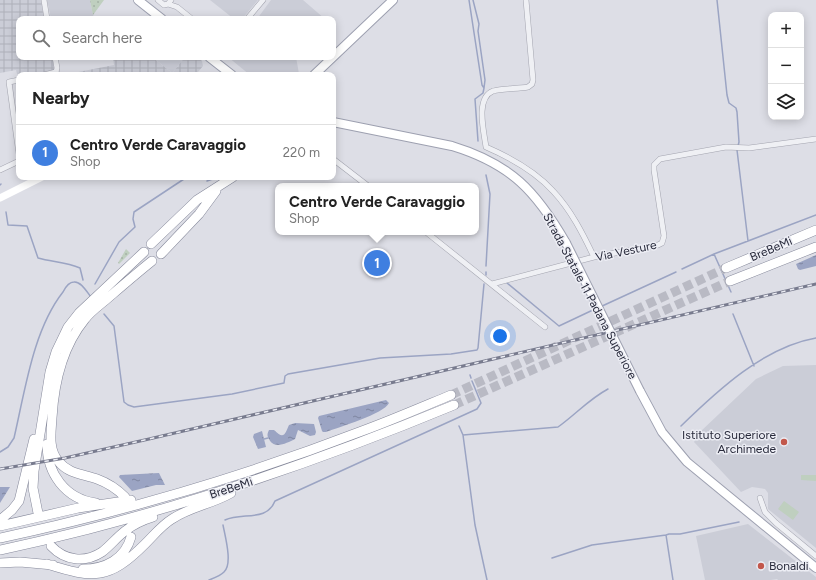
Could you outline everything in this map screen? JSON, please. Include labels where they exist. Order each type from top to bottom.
[{"type":"highway","points":[[151,244],[197,200],[229,180]]},
{"type":"highway","points":[[160,254],[199,214],[218,188]]},
{"type":"highway","name":"BreBeMi","points":[[726,268],[816,230]]},
{"type":"highway","name":"BreBeMi","points":[[730,281],[816,246]]},
{"type":"highway","points":[[0,520],[12,510],[21,495],[56,352],[68,327],[84,307],[144,252]]},
{"type":"highway","points":[[125,497],[108,484],[96,478],[73,472],[58,461],[52,450],[50,442],[53,400],[60,365],[74,333],[86,317],[152,261]]},
{"type":"highway","points":[[38,513],[33,488],[34,471],[47,390]]},
{"type":"highway","name":"BreBeMi","points":[[0,538],[104,513],[195,488],[361,432],[451,395]]},
{"type":"highway","name":"BreBeMi","points":[[0,550],[107,524],[218,493],[363,442],[454,405]]},
{"type":"highway","points":[[52,414],[47,437],[47,453],[51,467],[58,481],[70,493],[84,501],[107,503]]},
{"type":"highway","points":[[47,564],[84,574],[99,574],[113,570],[130,559],[171,519],[187,511],[220,499],[245,484]]},
{"type":"highway","points":[[0,526],[78,508],[132,500],[157,494],[195,488]]},
{"type":"highway","points":[[51,546],[66,557],[78,560],[88,558],[101,552],[126,530],[141,521],[203,502],[218,493]]},
{"type":"highway","points":[[0,563],[20,562],[47,564],[81,569],[102,566],[116,560],[123,553],[131,537]]},
{"type":"main road","points":[[138,0],[158,16]]},
{"type":"main road","points":[[336,54],[393,0]]},
{"type":"main road","points":[[213,60],[227,72]]},
{"type":"main road","points":[[317,72],[330,60]]},
{"type":"main road","name":"Strada Statale 11 Padana Superiore","points":[[336,123],[452,146],[471,152],[506,170],[534,194],[566,243],[659,429],[673,447],[702,475],[816,568]]},
{"type":"main road","points":[[0,198],[36,180]]},
{"type":"street","points":[[44,0],[47,16]]},
{"type":"street","points":[[158,0],[162,4],[171,1],[188,16]]},
{"type":"street","points":[[250,16],[263,0]]},
{"type":"street","points":[[526,0],[534,80],[528,87],[492,92],[486,98],[483,104],[482,113],[486,147],[524,167],[553,190],[572,216],[594,257]]},
{"type":"street","points":[[56,60],[57,72]]},
{"type":"street","points":[[16,81],[9,82],[16,132]]},
{"type":"street","name":"Via Vesture","points":[[490,283],[594,257],[662,243],[664,240],[663,228],[654,170],[654,165],[660,158],[726,147],[748,148],[816,139]]},
{"type":"street","points":[[336,161],[364,183]]},
{"type":"street","points":[[0,170],[16,162]]},
{"type":"street","points":[[430,235],[545,327]]},
{"type":"street","points":[[760,498],[765,512],[816,556]]},
{"type":"shaded area","points":[[0,0],[41,0],[44,16],[16,16],[16,60],[53,60],[55,71],[16,72],[16,70],[0,73]]},
{"type":"shaded area","points":[[47,0],[90,0],[93,16],[50,16]]},
{"type":"shaded area","points":[[210,0],[258,0],[245,16],[230,16]]},
{"type":"shaded area","points":[[271,0],[303,0],[322,16],[259,16]]},
{"type":"shaded area","points":[[113,60],[156,60],[171,72],[78,72],[114,65]]},
{"type":"shaded area","points":[[156,60],[183,60],[173,72]]},
{"type":"shaded area","points":[[183,60],[201,60],[203,66],[198,72],[173,72]]},
{"type":"shaded area","points":[[232,60],[297,60],[299,72],[246,72]]},
{"type":"shaded area","points":[[816,365],[816,548],[768,509],[768,493],[765,489],[752,487],[741,492],[694,442],[700,432],[756,379],[783,366]]},
{"type":"shaded area","points":[[748,524],[816,577],[816,580],[705,580],[696,536]]},
{"type":"green space","points":[[90,0],[104,0],[93,15]]},
{"type":"green space","points":[[126,249],[130,253],[119,264],[118,263]]},
{"type":"green space","points":[[801,475],[816,475],[816,481],[801,480]]},
{"type":"green space","points":[[784,501],[799,512],[793,520],[778,509]]},
{"type":"water","points":[[816,255],[816,266],[800,270],[798,269],[796,264]]},
{"type":"water","points":[[386,400],[389,403],[385,407],[370,416],[326,432],[322,431],[318,418],[319,416]]},
{"type":"water","points":[[295,423],[314,424],[316,432],[315,435],[310,436],[298,430],[295,439],[281,445],[274,444],[268,438],[269,430],[274,430],[280,435],[284,435],[289,425]]},
{"type":"water","points":[[262,431],[266,447],[258,449],[253,437],[254,434]]},
{"type":"water","points":[[159,473],[165,485],[156,485],[132,491],[119,477],[120,475]]},
{"type":"water","points":[[0,487],[10,487],[0,503]]},
{"type":"waterway","points":[[469,0],[482,85],[484,88],[483,93],[475,99],[478,141]]},
{"type":"waterway","points":[[473,0],[479,24],[478,31],[485,80],[484,88]]},
{"type":"waterway","points":[[717,0],[727,95],[729,103],[736,108],[737,112],[738,146]]},
{"type":"waterway","points":[[737,150],[748,241]]},
{"type":"waterway","points":[[486,175],[490,194],[486,266]]},
{"type":"waterway","points":[[95,284],[119,242],[135,227],[133,219],[134,212],[182,180]]},
{"type":"waterway","points":[[6,212],[8,225],[27,226],[38,258],[70,264],[80,268],[83,280]]},
{"type":"waterway","points":[[682,269],[714,254],[816,215]]},
{"type":"waterway","name":"BreBeMi","points":[[714,254],[731,292]]},
{"type":"waterway","points":[[600,307],[676,272]]},
{"type":"waterway","points":[[0,452],[8,447],[14,438],[31,362],[44,324],[53,307],[66,287],[72,282],[79,283],[91,297]]},
{"type":"waterway","points":[[507,283],[559,326],[595,309]]},
{"type":"waterway","points":[[104,314],[114,326],[124,402],[134,407],[232,394],[284,383],[285,376],[288,374],[380,358],[451,354],[477,350],[484,284]]},
{"type":"waterway","points":[[733,314],[754,366]]},
{"type":"waterway","points":[[681,426],[710,398],[760,360],[778,350],[816,338]]},
{"type":"waterway","points":[[225,520],[266,512],[271,508],[275,501],[477,409],[481,403],[472,381]]},
{"type":"waterway","points":[[463,435],[558,427],[595,397],[608,389]]},
{"type":"waterway","points":[[459,426],[463,435],[475,525],[487,580]]},
{"type":"waterway","points":[[264,439],[268,438]]},
{"type":"waterway","points":[[673,580],[666,535],[680,534],[739,522]]},
{"type":"waterway","points":[[209,580],[221,575],[227,568],[228,550],[223,525]]},
{"type":"waterway","points":[[552,558],[592,545],[666,535]]},
{"type":"tunnel","points":[[451,395],[726,268]]},
{"type":"tunnel","points":[[454,405],[730,281]]},
{"type":"railway","points":[[0,469],[65,458],[149,439],[816,284]]},
{"type":"place","name":"Centro Verde Caravaggio","points":[[377,263]]},
{"type":"place","name":"Istituto Superiore Archimede","points":[[784,442]]},
{"type":"place","name":"Bonaldi","points":[[761,566]]}]
